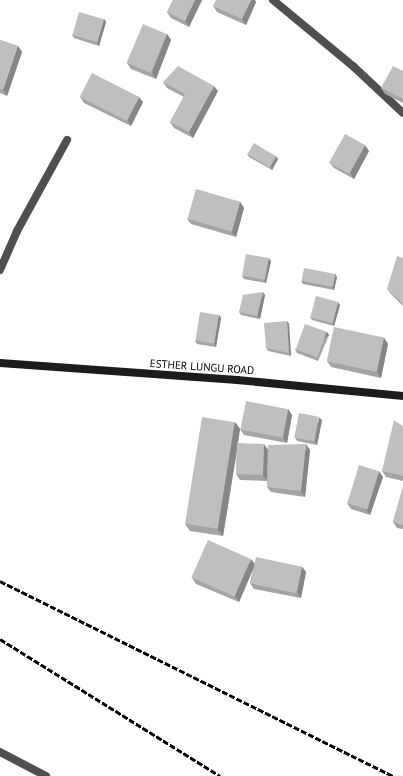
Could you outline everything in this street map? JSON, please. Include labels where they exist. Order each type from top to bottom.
[{"type":"street","points":[[273,0],[354,67],[403,113]]},
{"type":"street","points":[[0,270],[16,231],[67,140]]},
{"type":"street","name":"ESTHER LUNGU ROAD","points":[[0,363],[237,380],[403,396]]},
{"type":"street","points":[[0,752],[46,776]]},
{"type":"building","points":[[173,0],[195,0],[185,21],[167,12]]},
{"type":"building","points":[[216,0],[251,0],[242,19],[213,6]]},
{"type":"building","points":[[79,12],[104,19],[97,42],[72,35]]},
{"type":"building","points":[[143,24],[167,34],[151,73],[127,63]]},
{"type":"building","points":[[0,40],[18,46],[3,90],[0,89]]},
{"type":"building","points":[[178,66],[214,86],[189,132],[170,122],[185,94],[163,82]]},
{"type":"building","points":[[393,66],[403,71],[403,99],[381,88]]},
{"type":"building","points":[[92,73],[139,97],[127,121],[80,97]]},
{"type":"building","points":[[345,134],[365,145],[349,174],[329,163]]},
{"type":"building","points":[[254,143],[276,156],[270,168],[247,154]]},
{"type":"building","points":[[196,189],[240,202],[232,231],[187,219]]},
{"type":"building","points":[[246,254],[269,258],[265,280],[242,276]]},
{"type":"building","points":[[397,256],[403,258],[403,304],[387,289]]},
{"type":"building","points":[[304,268],[335,274],[333,287],[302,281]]},
{"type":"building","points":[[263,292],[257,316],[239,312],[243,295]]},
{"type":"building","points":[[316,296],[338,302],[333,323],[310,317]]},
{"type":"building","points":[[200,312],[219,315],[214,344],[195,341]]},
{"type":"building","points":[[287,321],[289,353],[266,348],[264,323]]},
{"type":"building","points":[[305,324],[327,332],[317,357],[296,349]]},
{"type":"building","points":[[334,327],[384,338],[377,372],[327,361]]},
{"type":"building","points":[[246,401],[288,409],[283,438],[240,429]]},
{"type":"building","points":[[299,413],[319,417],[314,441],[294,438]]},
{"type":"building","points":[[202,417],[235,422],[218,529],[185,524]]},
{"type":"building","points":[[394,420],[403,426],[403,476],[382,471]]},
{"type":"building","points":[[237,443],[264,444],[263,475],[236,474]]},
{"type":"building","points":[[306,444],[301,491],[267,487],[268,445]]},
{"type":"building","points":[[359,465],[379,471],[367,509],[347,503]]},
{"type":"building","points":[[403,487],[403,525],[393,522]]},
{"type":"building","points":[[208,540],[251,559],[234,597],[191,577]]},
{"type":"building","points":[[256,557],[302,567],[296,593],[250,583]]},
{"type":"railway","points":[[0,581],[393,776]]},
{"type":"railway","points":[[0,639],[220,776]]}]
